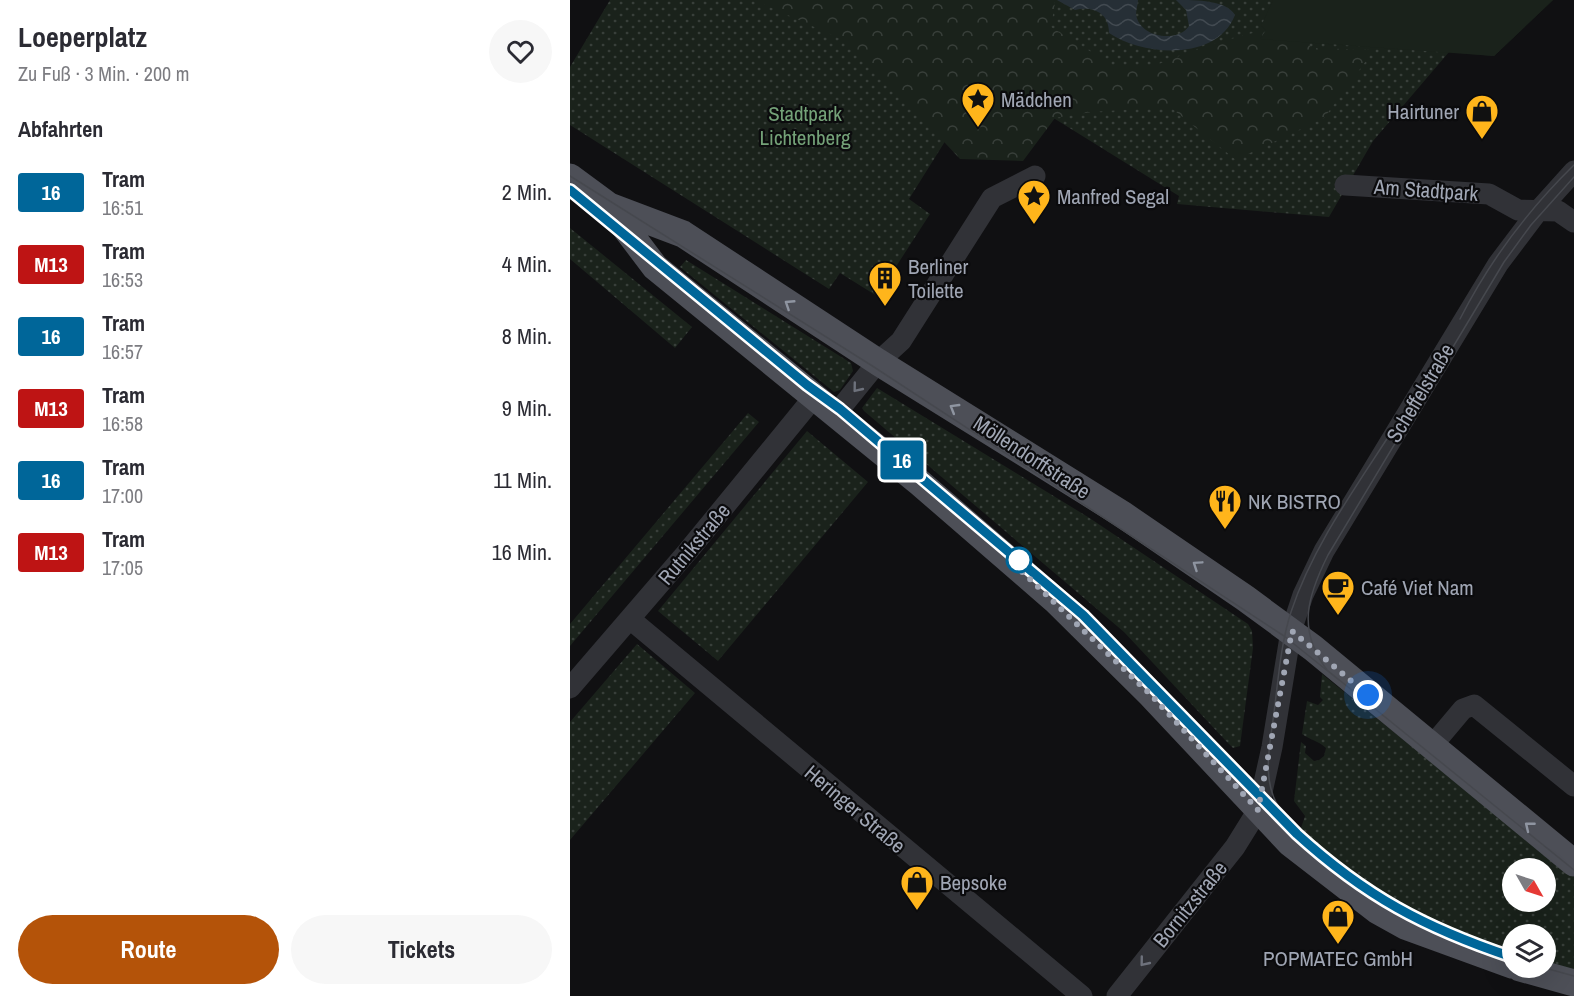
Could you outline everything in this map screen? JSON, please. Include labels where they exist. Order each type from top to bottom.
[{"type":"main road","name":"Möllendorffstraße","points":[[570,177],[608,205],[682,234],[878,362],[1122,514],[1292,631],[1574,863]]},
{"type":"main road","name":"Möllendorffstraße","points":[[608,205],[655,267],[920,483],[1055,600],[1151,695],[1290,843],[1378,911],[1415,930],[1502,961]]},
{"type":"main road","points":[[1556,978],[1574,983]]},
{"type":"street","name":"Scheffelstraße","points":[[1258,810],[1292,631],[1303,595],[1324,551],[1482,289],[1538,211],[1574,171]]},
{"type":"street","points":[[836,414],[878,362],[901,341],[992,198],[1035,176]]},
{"type":"street","name":"Am Stadtpark","points":[[1346,185],[1489,194],[1518,210],[1558,210],[1574,222]]},
{"type":"street","name":"Rutnikstraße","points":[[570,688],[814,397]]},
{"type":"street","name":"Heringer Straße","points":[[630,619],[1082,996]]},
{"type":"street","points":[[1431,747],[1463,709],[1474,705],[1574,786]]},
{"type":"street","name":"Bornitzstraße","points":[[1117,996],[1235,847],[1258,810]]},
{"type":"green space","name":"Stadtpark Lichtenberg","points":[[610,0],[1553,0],[1494,56],[1449,52],[1373,141],[1329,217],[1177,204],[1179,196],[986,76],[909,199],[930,214],[877,296],[840,273],[829,289],[570,125],[570,67]]},
{"type":"green space","points":[[754,0],[1053,0],[1055,3],[1051,27],[1114,66],[1156,65],[1205,46],[1282,25],[1313,48],[1374,50],[1324,118],[1236,160],[1170,107],[1091,112],[1055,118],[1023,161],[960,159],[890,84],[843,40]]},
{"type":"green space","points":[[1273,0],[1553,0],[1494,56],[1260,39],[1266,30],[1261,26]]},
{"type":"green space","points":[[570,228],[692,327],[675,348],[570,259]]},
{"type":"green space","points":[[686,260],[851,363],[853,371],[840,390],[834,392],[680,267]]},
{"type":"green space","points":[[877,388],[1088,517],[1248,624],[1252,631],[1253,648],[1240,746],[1233,748],[1124,632],[864,411],[862,408]]},
{"type":"green space","points":[[748,413],[759,422],[570,646],[570,624]]},
{"type":"green space","points":[[807,431],[868,482],[718,661],[658,611]]},
{"type":"green space","points":[[637,644],[695,693],[570,840],[570,722]]},
{"type":"green space","points":[[1322,674],[1550,858],[1502,858],[1502,912],[1556,912],[1556,862],[1574,877],[1574,970],[1556,965],[1556,924],[1502,924],[1502,948],[1453,931],[1414,915],[1362,883],[1301,828],[1305,816],[1294,801],[1301,742],[1306,746],[1305,753],[1314,761],[1324,756],[1326,748],[1302,734],[1307,701],[1318,705],[1323,700],[1320,697]]},
{"type":"water","points":[[1057,0],[1138,0],[1136,14],[1144,28],[1151,33],[1168,36],[1176,35],[1189,26],[1186,10],[1176,0],[1218,4],[1225,6],[1235,15],[1226,30],[1212,41],[1196,47],[1159,50],[1123,41],[1109,33],[1103,15],[1093,10],[1075,10]]},
{"type":"tram line","points":[[1460,319],[1484,277],[1525,218],[1574,165]]},
{"type":"tram line","points":[[570,176],[874,367],[1284,636],[1339,680]]},
{"type":"tram line","points":[[1574,177],[1531,225],[1504,262],[1328,555],[1315,585],[1308,613],[1312,641],[1327,670],[1574,870]]},
{"type":"tram line","points":[[570,190],[807,385],[840,409],[1083,615],[1297,834],[1322,856],[1372,893],[1397,908],[1451,934],[1502,953]]},
{"type":"tram line","name":"16","points":[[570,190],[924,478],[1083,615],[1126,656],[1297,834],[1333,867],[1377,898],[1410,917],[1502,954]]},
{"type":"tram line","points":[[1280,809],[1274,799],[1268,766],[1282,652],[1291,612],[1312,561],[1326,536],[1401,417]]},
{"type":"tram line","points":[[1556,971],[1574,976]]},
{"type":"place","name":"Mädchen","points":[[978,128]]},
{"type":"place","name":"Hairtuner","points":[[1482,140]]},
{"type":"place","name":"Manfred Segal","points":[[1034,225]]},
{"type":"place","name":"Berliner Toilette","points":[[885,307]]},
{"type":"place","name":"NK BISTRO","points":[[1225,530]]},
{"type":"place","name":"Café Viet Nam","points":[[1338,616]]},
{"type":"place","name":"Bepsoke","points":[[917,911]]},
{"type":"place","name":"POPMATEC GmbH","points":[[1338,945]]},
{"type":"route","points":[[1019,560],[1012,562],[1055,600],[1151,695],[1258,810],[1272,747],[1292,631],[1368,695]]}]
